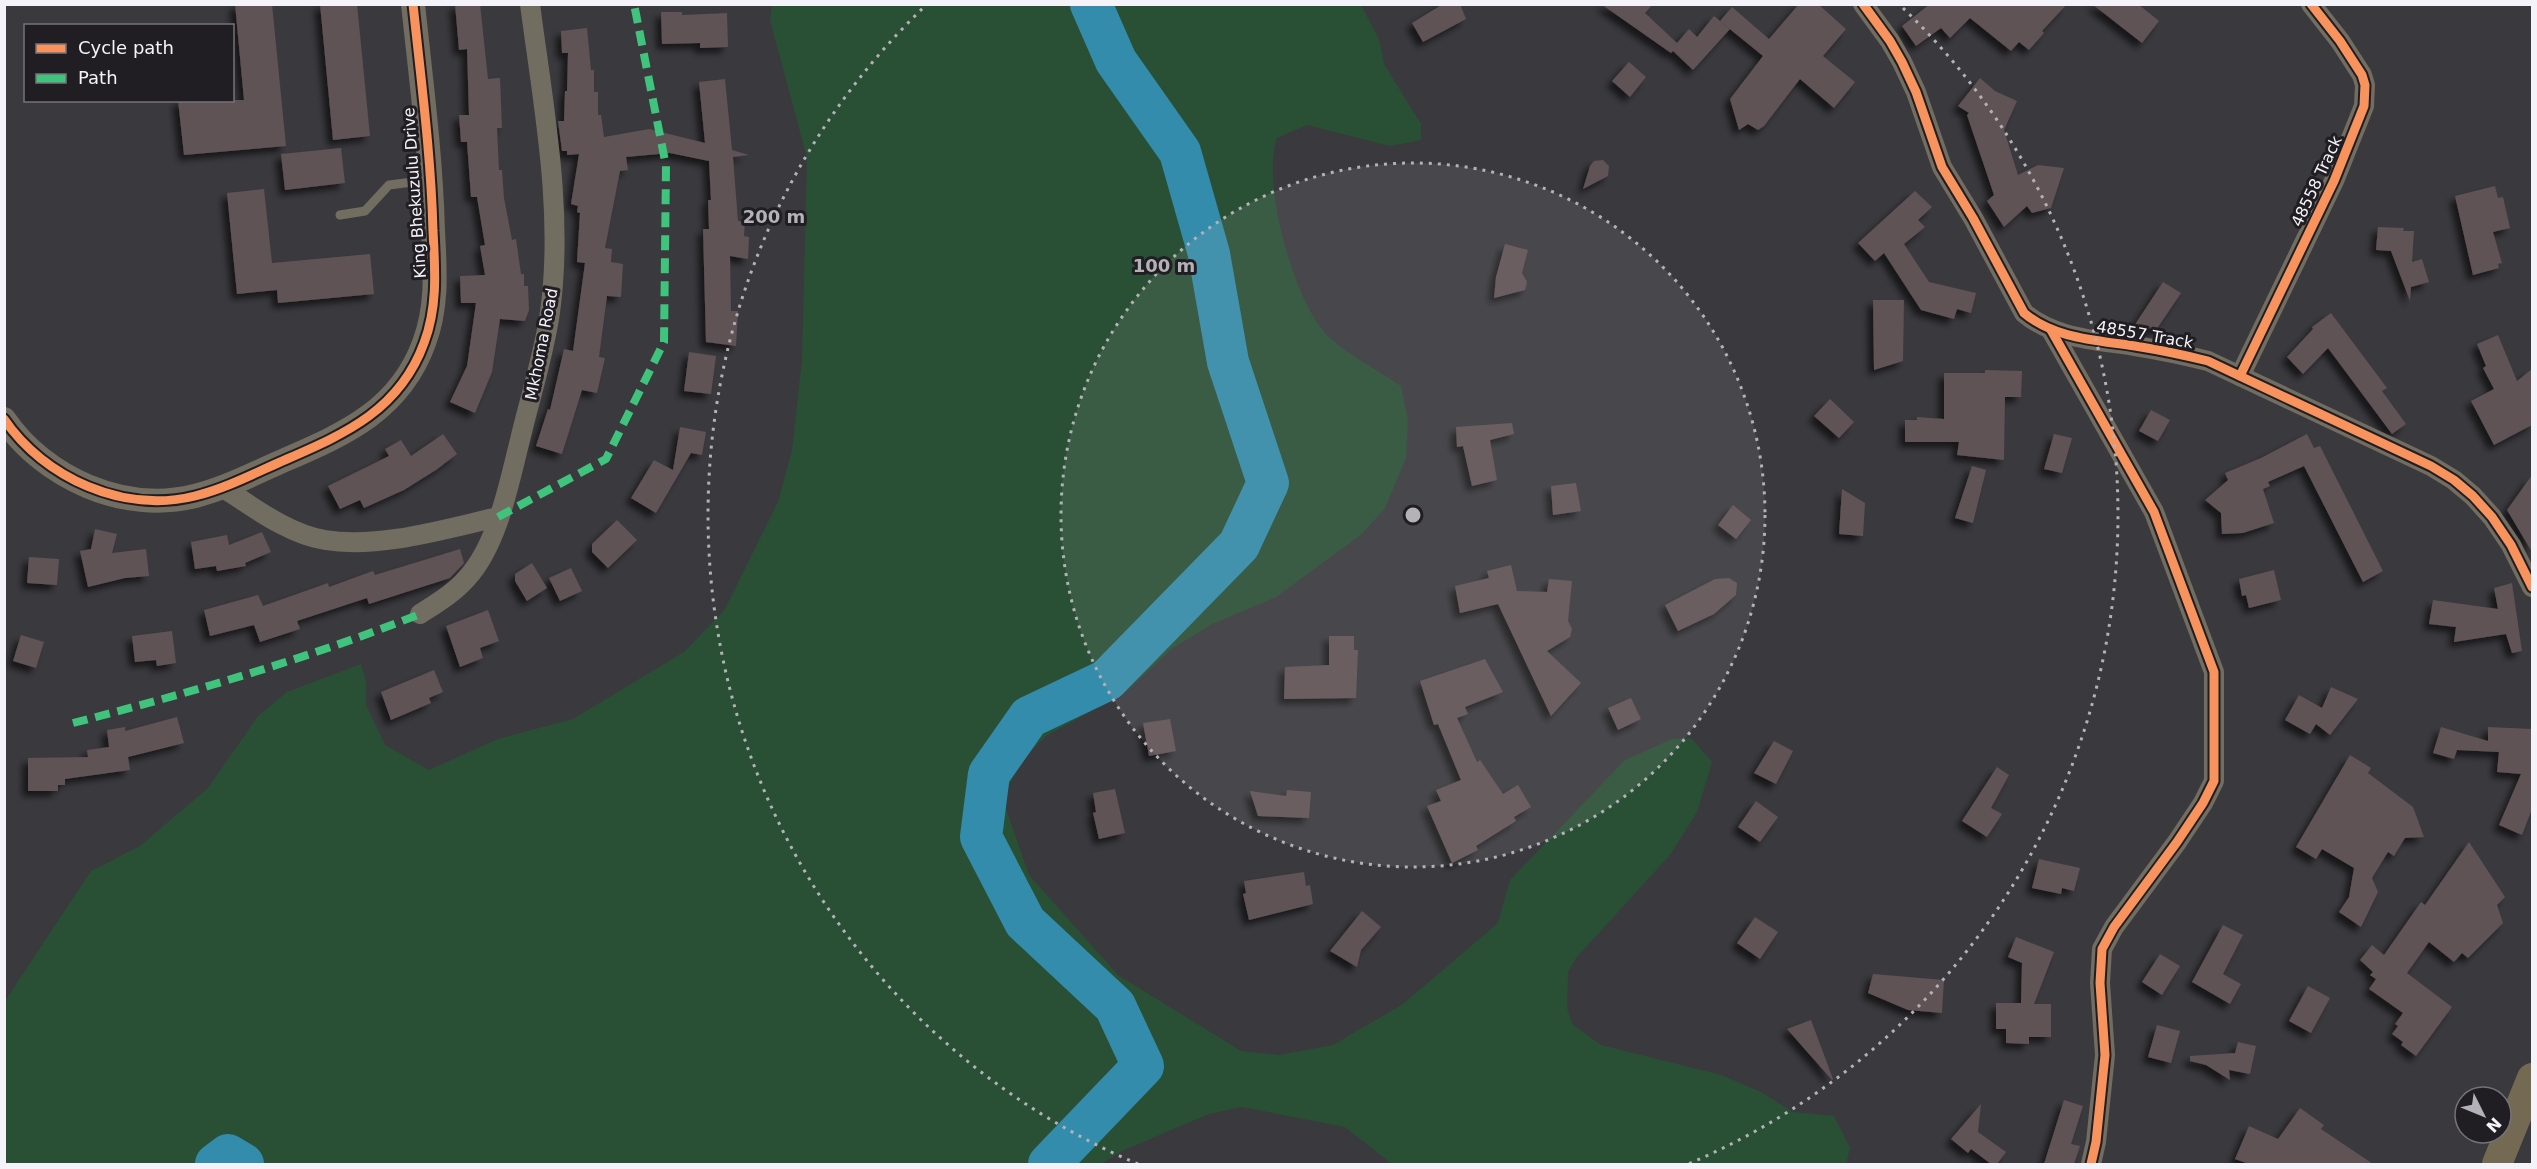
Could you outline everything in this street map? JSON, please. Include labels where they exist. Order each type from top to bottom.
[{"type":"main road","points":[[2497,1164],[2532,1078]]},
{"type":"street","name":"King Bhekuzulu Drive","points":[[4,419],[29,448],[54,468],[80,484],[110,494],[141,500],[172,500],[194,497],[222,487],[347,433],[367,420],[401,386],[424,344],[435,296],[431,179],[413,4]]},
{"type":"street","name":"Mkhoma Road","points":[[420,614],[446,598],[467,579],[483,558],[507,492],[544,343],[553,282],[554,240],[548,146],[530,4]]},
{"type":"street","name":"48557 Track","points":[[1863,4],[1902,62],[1916,92],[1942,167],[1973,218],[2017,303],[2035,322],[2051,330],[2075,337],[2174,353],[2208,361],[2431,466],[2454,480],[2492,517],[2531,578]]},
{"type":"street","name":"48558 Track","points":[[2240,376],[2334,181],[2364,106],[2365,85],[2362,75],[2340,41],[2311,4]]},
{"type":"street","points":[[2051,330],[2154,512],[2214,672],[2214,781],[2196,812],[2114,927],[2102,949],[2100,983],[2105,1055],[2097,1142],[2091,1164]]},
{"type":"street","points":[[222,487],[273,519],[323,540],[374,540],[430,533],[498,517]]},
{"type":"lane","points":[[340,215],[365,211],[389,185],[431,179]]},
{"type":"green space","points":[[772,5],[1361,5],[1379,39],[1384,64],[1421,124],[1421,140],[1390,146],[1307,125],[1277,138],[1273,158],[1273,183],[1277,212],[1293,271],[1316,321],[1336,343],[1401,386],[1408,420],[1406,458],[1385,508],[1362,534],[1276,597],[1212,624],[1173,648],[1123,694],[1046,736],[1022,760],[1007,789],[1005,806],[1029,875],[1118,975],[1241,1051],[1279,1055],[1333,1045],[1403,1004],[1498,923],[1510,880],[1625,760],[1672,739],[1691,738],[1712,762],[1697,812],[1670,855],[1576,958],[1568,972],[1567,1008],[1572,1024],[1601,1045],[1721,1075],[1761,1092],[1793,1112],[1834,1116],[1850,1148],[1846,1164],[1392,1164],[1345,1127],[1242,1107],[1209,1114],[1124,1150],[1101,1164],[5,1164],[5,1001],[91,871],[140,846],[208,788],[258,716],[287,692],[361,664],[366,681],[366,705],[385,745],[429,770],[498,739],[573,719],[684,652],[724,611],[778,502],[792,450],[802,360],[807,158],[770,20]]},
{"type":"building","points":[[235,4],[272,4],[286,146],[184,155],[178,102],[244,100]]},
{"type":"building","points":[[320,4],[357,4],[370,136],[333,140]]},
{"type":"building","points":[[455,4],[480,4],[488,79],[500,78],[502,128],[497,128],[499,170],[502,170],[504,198],[512,240],[516,239],[521,274],[524,274],[524,286],[528,286],[529,310],[525,321],[500,319],[492,372],[475,413],[450,402],[467,366],[476,303],[461,303],[460,276],[485,275],[480,246],[485,245],[477,197],[471,197],[467,142],[461,142],[459,115],[469,115],[467,49],[459,50]]},
{"type":"building","points":[[1443,4],[1460,4],[1466,19],[1423,42],[1412,23]]},
{"type":"building","points":[[1601,4],[1653,4],[1645,13],[1677,43],[1689,29],[1697,37],[1714,16],[1730,29],[1693,70],[1673,51],[1671,53]]},
{"type":"building","points":[[1799,4],[1818,4],[1846,29],[1823,56],[1855,82],[1834,108],[1800,79],[1764,126],[1758,130],[1748,124],[1739,130],[1730,99],[1763,56],[1720,21],[1732,7],[1769,39]]},
{"type":"building","points":[[1930,4],[2067,4],[2042,31],[2044,33],[2029,50],[2019,42],[2011,51],[1970,18],[1950,38],[1941,28],[1916,46],[1902,26]]},
{"type":"building","points":[[2092,4],[2138,4],[2159,21],[2142,43]]},
{"type":"building","points":[[661,12],[682,12],[682,15],[727,13],[728,47],[700,48],[700,43],[662,44]]},
{"type":"building","points":[[587,28],[591,70],[594,70],[594,92],[598,92],[598,115],[601,115],[604,137],[649,129],[705,143],[699,82],[725,79],[732,150],[749,155],[733,157],[738,221],[745,222],[744,236],[749,237],[748,259],[730,256],[731,311],[738,311],[736,346],[706,342],[703,229],[709,229],[708,200],[711,200],[709,161],[670,153],[626,157],[628,170],[620,171],[605,248],[612,249],[611,262],[623,264],[621,297],[607,296],[599,357],[605,358],[597,393],[582,390],[562,454],[536,446],[548,409],[550,410],[564,349],[573,351],[585,263],[577,262],[580,213],[577,212],[578,206],[571,204],[579,154],[567,155],[567,151],[562,151],[558,121],[564,121],[565,91],[567,91],[568,53],[562,53],[561,31]]},
{"type":"building","points":[[1629,62],[1646,77],[1630,97],[1612,81]]},
{"type":"building","points":[[1980,78],[1995,91],[2017,101],[2004,130],[2018,175],[2038,165],[2064,168],[2051,208],[2032,213],[2027,206],[2004,227],[1987,201],[1994,195],[1967,115],[1969,113],[1958,106]]},
{"type":"building","points":[[341,148],[345,183],[285,190],[281,154]]},
{"type":"building","points":[[1603,160],[1609,166],[1608,176],[1583,189],[1590,166],[1594,161]]},
{"type":"building","points":[[2495,186],[2498,198],[2503,197],[2510,228],[2493,232],[2502,263],[2498,264],[2499,268],[2473,275],[2455,196]]},
{"type":"building","points":[[264,189],[272,263],[370,254],[374,294],[278,303],[277,290],[237,294],[227,193]]},
{"type":"building","points":[[1915,191],[1932,207],[1918,220],[1925,227],[1904,244],[1929,282],[1976,293],[1971,313],[1957,309],[1954,319],[1921,310],[1884,253],[1875,261],[1858,243]]},
{"type":"building","points":[[2378,227],[2404,228],[2403,231],[2414,231],[2412,262],[2422,259],[2429,282],[2411,287],[2410,301],[2391,251],[2376,250]]},
{"type":"building","points":[[1505,244],[1528,250],[1522,273],[1527,282],[1525,290],[1494,298],[1496,277]]},
{"type":"building","points":[[2163,282],[2181,293],[2156,330],[2134,326]]},
{"type":"building","points":[[1873,300],[1904,300],[1903,361],[1874,370]]},
{"type":"building","points":[[2331,313],[2387,388],[2382,391],[2406,424],[2392,434],[2328,348],[2303,374],[2287,357],[2313,329],[2312,327]]},
{"type":"building","points":[[2498,335],[2517,381],[2532,369],[2532,425],[2494,445],[2471,401],[2494,389],[2483,368],[2486,366],[2477,344]]},
{"type":"building","points":[[689,352],[716,356],[711,394],[684,391]]},
{"type":"building","points":[[1985,370],[2022,371],[2021,397],[2005,397],[2004,460],[1957,455],[1959,442],[1905,442],[1905,420],[1917,420],[1917,417],[1944,419],[1944,373],[1985,373]]},
{"type":"building","points":[[1830,399],[1854,422],[1839,438],[1814,416]]},
{"type":"building","points":[[2151,410],[2170,420],[2158,441],[2139,431]]},
{"type":"building","points":[[1512,423],[1514,434],[1490,440],[1497,480],[1472,486],[1463,446],[1457,447],[1456,427]]},
{"type":"building","points":[[680,427],[706,432],[702,455],[691,453],[656,513],[631,498],[654,460],[673,470]]},
{"type":"building","points":[[443,434],[457,454],[436,470],[404,490],[364,508],[360,500],[340,509],[328,486],[389,456],[385,449],[401,440],[411,456]]},
{"type":"building","points":[[2054,434],[2072,438],[2062,473],[2044,469]]},
{"type":"building","points":[[2307,434],[2314,448],[2320,446],[2383,571],[2363,582],[2304,466],[2268,482],[2270,486],[2263,489],[2274,523],[2243,533],[2222,534],[2221,513],[2205,500],[2228,480],[2225,473],[2261,458]]},
{"type":"building","points":[[1972,466],[1986,470],[1973,523],[1955,518]]},
{"type":"building","points":[[2532,475],[2532,552],[2507,510]]},
{"type":"building","points":[[1576,483],[1581,511],[1553,515],[1551,486]]},
{"type":"building","points":[[1842,489],[1865,503],[1863,536],[1839,534]]},
{"type":"building","points":[[1733,505],[1751,520],[1736,539],[1718,525]]},
{"type":"building","points":[[617,520],[637,540],[608,568],[592,552],[592,544]]},
{"type":"building","points":[[95,529],[117,534],[112,553],[146,549],[149,576],[125,578],[88,587],[80,551],[91,549]]},
{"type":"building","points":[[262,532],[271,552],[245,563],[246,566],[217,571],[216,566],[195,569],[191,542],[227,535],[229,545]]},
{"type":"building","points":[[460,549],[464,563],[450,578],[369,604],[367,598],[297,621],[300,629],[260,642],[254,625],[210,636],[204,610],[258,595],[263,606],[328,583],[329,587],[373,571],[375,575]]},
{"type":"building","points":[[29,557],[59,559],[57,585],[27,583]]},
{"type":"building","points":[[532,563],[547,588],[527,601],[515,581],[515,574]]},
{"type":"building","points":[[1511,565],[1517,591],[1547,592],[1549,579],[1572,581],[1568,621],[1572,629],[1570,637],[1547,651],[1581,683],[1551,716],[1498,604],[1460,613],[1455,586],[1489,578],[1487,571]]},
{"type":"building","points":[[571,568],[582,591],[560,601],[549,578]]},
{"type":"building","points":[[2274,570],[2281,600],[2249,608],[2246,595],[2242,596],[2239,579]]},
{"type":"building","points":[[1729,578],[1737,583],[1736,595],[1714,614],[1678,631],[1665,605],[1715,579]]},
{"type":"building","points":[[2512,583],[2522,651],[2512,653],[2506,634],[2454,642],[2456,627],[2429,624],[2433,600],[2498,609],[2494,588]]},
{"type":"building","points":[[488,610],[499,641],[480,648],[483,658],[460,667],[446,626]]},
{"type":"building","points":[[172,631],[176,663],[157,666],[156,660],[135,662],[132,636]]},
{"type":"building","points":[[21,635],[44,642],[36,668],[13,661]]},
{"type":"building","points":[[1329,636],[1354,636],[1354,650],[1358,650],[1356,698],[1284,699],[1285,667],[1329,665]]},
{"type":"building","points":[[1485,659],[1503,692],[1465,707],[1468,714],[1457,718],[1477,762],[1480,760],[1503,794],[1518,785],[1531,807],[1514,817],[1516,821],[1476,846],[1478,850],[1452,863],[1427,806],[1441,801],[1436,790],[1461,780],[1438,724],[1434,725],[1420,681]]},
{"type":"building","points":[[434,670],[443,692],[429,698],[431,703],[391,720],[381,692]]},
{"type":"building","points":[[2331,687],[2358,699],[2330,735],[2316,724],[2310,734],[2285,720],[2299,695],[2322,708]]},
{"type":"building","points":[[1631,698],[1641,719],[1618,730],[1608,708]]},
{"type":"building","points":[[177,717],[184,743],[128,757],[130,770],[65,779],[65,785],[58,785],[58,791],[28,791],[28,758],[88,757],[87,750],[109,747],[107,730],[125,727],[125,731]]},
{"type":"building","points":[[1170,719],[1176,751],[1149,756],[1143,723]]},
{"type":"building","points":[[2441,727],[2488,741],[2488,727],[2532,729],[2532,809],[2522,835],[2499,825],[2521,774],[2497,772],[2499,752],[2457,750],[2454,759],[2433,753]]},
{"type":"building","points":[[1774,741],[1793,751],[1776,784],[1754,773]]},
{"type":"building","points":[[2350,755],[2371,768],[2368,773],[2413,807],[2424,837],[2405,838],[2394,856],[2388,852],[2372,878],[2378,892],[2361,927],[2339,912],[2349,897],[2354,868],[2322,849],[2316,859],[2296,847]]},
{"type":"building","points":[[1997,767],[2009,775],[1991,808],[2002,814],[1987,837],[1962,821]]},
{"type":"building","points":[[1115,789],[1125,833],[1099,839],[1093,813],[1096,812],[1093,793]]},
{"type":"building","points":[[1287,790],[1311,792],[1309,818],[1258,816],[1250,791],[1286,796]]},
{"type":"building","points":[[1756,801],[1778,817],[1760,842],[1738,827]]},
{"type":"building","points":[[2469,842],[2505,897],[2497,905],[2503,923],[2468,958],[2462,953],[2454,962],[2429,942],[2407,973],[2452,1007],[2416,1056],[2401,1045],[2403,1042],[2392,1034],[2398,1026],[2395,1024],[2403,1013],[2369,989],[2376,979],[2370,975],[2373,972],[2360,960],[2372,945],[2384,955],[2421,902],[2425,905]]},
{"type":"building","points":[[2039,859],[2080,868],[2074,891],[2062,888],[2061,894],[2032,888]]},
{"type":"building","points":[[1304,872],[1306,886],[1310,885],[1313,904],[1249,920],[1243,894],[1246,893],[1244,881]]},
{"type":"building","points":[[1362,911],[1381,927],[1361,950],[1357,967],[1330,951]]},
{"type":"building","points":[[1755,917],[1778,932],[1760,959],[1737,943]]},
{"type":"building","points":[[2223,925],[2243,935],[2223,974],[2241,984],[2230,1004],[2192,982]]},
{"type":"building","points":[[2016,937],[2054,952],[2034,1004],[2051,1004],[2051,1037],[2029,1037],[2029,1044],[2006,1043],[2006,1029],[1996,1029],[1996,1003],[2021,1003],[2022,963],[2008,957]]},
{"type":"building","points":[[2160,954],[2180,966],[2162,995],[2142,982]]},
{"type":"building","points":[[1873,974],[1944,980],[1942,1013],[1908,1010],[1868,993]]},
{"type":"building","points":[[2308,986],[2330,998],[2311,1033],[2289,1021]]},
{"type":"building","points":[[1811,1020],[1833,1079],[1832,1080],[1787,1029]]},
{"type":"building","points":[[2157,1025],[2180,1031],[2171,1063],[2148,1057]]},
{"type":"building","points":[[2238,1042],[2256,1046],[2250,1074],[2229,1070],[2230,1080],[2206,1065],[2190,1061],[2190,1056],[2235,1053]]},
{"type":"building","points":[[2064,1100],[2083,1106],[2071,1144],[2080,1146],[2074,1164],[2044,1164]]},
{"type":"building","points":[[1981,1104],[1978,1132],[2006,1152],[1997,1164],[1991,1164],[1971,1149],[1968,1153],[1951,1139]]},
{"type":"building","points":[[2300,1108],[2324,1125],[2321,1129],[2373,1164],[2249,1164],[2235,1159],[2249,1126],[2278,1139]]},
{"type":"waterway","points":[[1049,1164],[1143,1066],[1115,1006],[1025,922],[981,837],[989,774],[1029,717],[1107,680],[1239,545],[1268,483],[1228,362],[1209,254],[1180,152],[1116,61],[1091,4]]},
{"type":"waterway","points":[[216,1164],[228,1155],[243,1164]]},
{"type":"marked path","points":[[498,517],[606,459],[664,342],[666,166],[634,4]]},
{"type":"marked path","points":[[73,723],[249,674],[420,614]]},
{"type":"cycle path","points":[[4,419],[21,440],[63,474],[114,495],[141,500],[168,500],[219,489],[309,449],[350,428],[386,402],[414,366],[424,343],[434,301],[430,174],[413,4]]},
{"type":"cycle path","points":[[1863,4],[1902,62],[1916,92],[1942,167],[1973,218],[2024,313],[2049,328],[2077,337],[2154,349],[2208,361],[2431,466],[2454,480],[2492,517],[2511,545],[2532,587]]},
{"type":"cycle path","points":[[2240,376],[2334,181],[2364,106],[2365,85],[2362,75],[2340,41],[2311,4]]},
{"type":"cycle path","points":[[2051,330],[2154,512],[2214,672],[2214,781],[2203,803],[2114,927],[2102,949],[2100,983],[2105,1055],[2096,1142],[2091,1164]]}]
